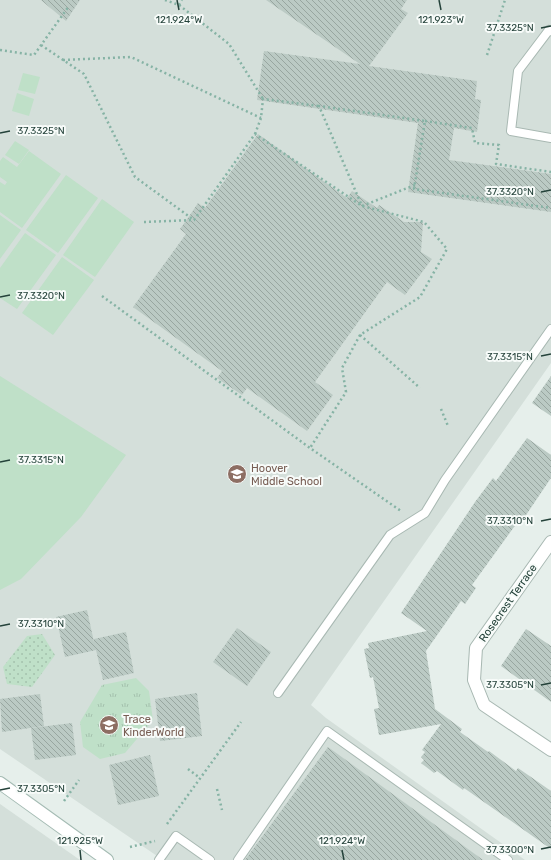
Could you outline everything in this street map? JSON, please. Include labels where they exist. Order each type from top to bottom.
[{"type":"street","name":"Rosecrest Terrace","points":[[551,542],[476,648],[474,680],[484,704],[551,750]]},
{"type":"street","points":[[0,783],[107,860]]},
{"type":"lane","points":[[550,29],[518,71],[511,131],[551,138]]},
{"type":"lane","points":[[278,694],[390,535],[397,529],[415,521],[425,513],[445,480],[551,329]]},
{"type":"lane","points":[[238,860],[327,731],[508,860]]},
{"type":"lane","points":[[159,860],[176,836],[210,860]]},
{"type":"path","points":[[165,0],[179,5],[229,44],[263,99],[262,118],[255,134],[194,220]]},
{"type":"path","points":[[179,5],[182,0]]},
{"type":"path","points":[[487,55],[505,0]]},
{"type":"path","points":[[0,50],[34,55],[68,6]]},
{"type":"path","points":[[41,45],[84,74],[134,177],[194,220]]},
{"type":"path","points":[[63,60],[130,57],[262,118]]},
{"type":"path","points":[[263,99],[472,128],[474,143],[499,145],[496,164],[551,172]]},
{"type":"path","points":[[319,106],[362,206]]},
{"type":"path","points":[[425,121],[414,189],[551,208]]},
{"type":"path","points":[[255,134],[362,206],[424,222],[447,249],[420,297],[360,335],[342,368],[346,392],[310,448]]},
{"type":"path","points":[[362,206],[415,185]]},
{"type":"path","points":[[144,222],[194,220]]},
{"type":"path","points":[[102,296],[310,448],[415,521]]},
{"type":"path","points":[[360,335],[420,388]]},
{"type":"path","points":[[441,409],[448,426]]},
{"type":"path","points":[[164,828],[241,722]]},
{"type":"path","points":[[188,769],[200,778]]},
{"type":"path","points":[[64,801],[79,780]]},
{"type":"path","points":[[217,789],[222,810]]},
{"type":"path","points":[[155,841],[160,835]]},
{"type":"shaded area","name":"Hoover Middle School","points":[[0,0],[551,0],[551,363],[311,705],[326,718],[525,860],[163,860],[0,749]]},
{"type":"shaded area","points":[[0,804],[80,860],[0,860]]},
{"type":"green space","points":[[23,73],[40,77],[35,94],[18,90]]},
{"type":"green space","points":[[17,93],[34,99],[29,116],[12,111]]},
{"type":"green space","points":[[15,141],[29,150],[19,164],[5,155]]},
{"type":"green space","points":[[29,151],[61,174],[22,228],[0,212],[0,182],[5,185],[7,182],[0,177],[0,161],[3,157],[17,167]]},
{"type":"green space","points":[[66,175],[98,198],[58,253],[26,230]]},
{"type":"green space","points":[[102,199],[134,222],[95,277],[63,255]]},
{"type":"green space","points":[[0,215],[21,230],[0,259]]},
{"type":"green space","points":[[25,233],[56,255],[17,309],[0,298],[0,268]]},
{"type":"green space","points":[[62,257],[94,280],[53,335],[22,313]]},
{"type":"green space","points":[[0,376],[126,455],[81,517],[21,579],[0,590]]},
{"type":"green space","points":[[42,634],[55,655],[32,687],[7,684],[3,667],[27,636]]},
{"type":"green space","points":[[136,678],[149,691],[153,720],[125,753],[100,759],[83,747],[80,722],[102,685]]},
{"type":"building","points":[[41,0],[80,0],[66,21]]},
{"type":"building","points":[[266,0],[407,0],[401,9],[408,13],[369,66],[477,81],[475,99],[481,100],[477,132],[454,128],[449,160],[551,174],[551,212],[408,192],[418,123],[257,100],[264,51],[360,64]]},
{"type":"building","points":[[258,134],[347,198],[352,191],[377,208],[379,205],[404,222],[423,222],[421,252],[432,259],[405,295],[387,282],[315,382],[333,395],[307,431],[247,388],[242,395],[217,378],[222,371],[133,307],[186,234],[180,229],[198,203],[205,208]]},
{"type":"building","points":[[551,376],[551,416],[532,403]]},
{"type":"building","points":[[527,438],[551,455],[551,478],[524,518],[522,516],[472,585],[476,588],[465,604],[461,601],[426,651],[435,709],[462,729],[460,732],[488,752],[489,751],[516,771],[518,768],[551,791],[551,849],[464,788],[463,790],[437,771],[434,773],[421,763],[424,760],[421,757],[425,752],[422,750],[441,724],[379,735],[374,709],[379,708],[373,677],[370,678],[364,649],[369,648],[368,643],[427,631],[401,613],[475,502],[493,478],[496,481]]},
{"type":"building","points":[[87,610],[94,642],[94,639],[126,632],[134,673],[103,680],[96,650],[65,657],[56,617]]},
{"type":"building","points":[[237,628],[271,652],[247,686],[213,662]]},
{"type":"building","points":[[526,629],[551,646],[551,702],[501,666]]},
{"type":"building","points":[[197,693],[202,736],[160,741],[155,699]]},
{"type":"building","points":[[40,694],[44,726],[2,732],[0,699]]},
{"type":"building","points":[[72,723],[76,755],[35,760],[31,728]]},
{"type":"building","points":[[328,747],[442,830],[483,860],[245,860]]},
{"type":"building","points":[[150,755],[159,796],[118,805],[109,765]]},
{"type":"place","name":"Hoover Middle School","points":[[237,474]]},
{"type":"place","name":"Trace KinderWorld","points":[[109,725]]}]
